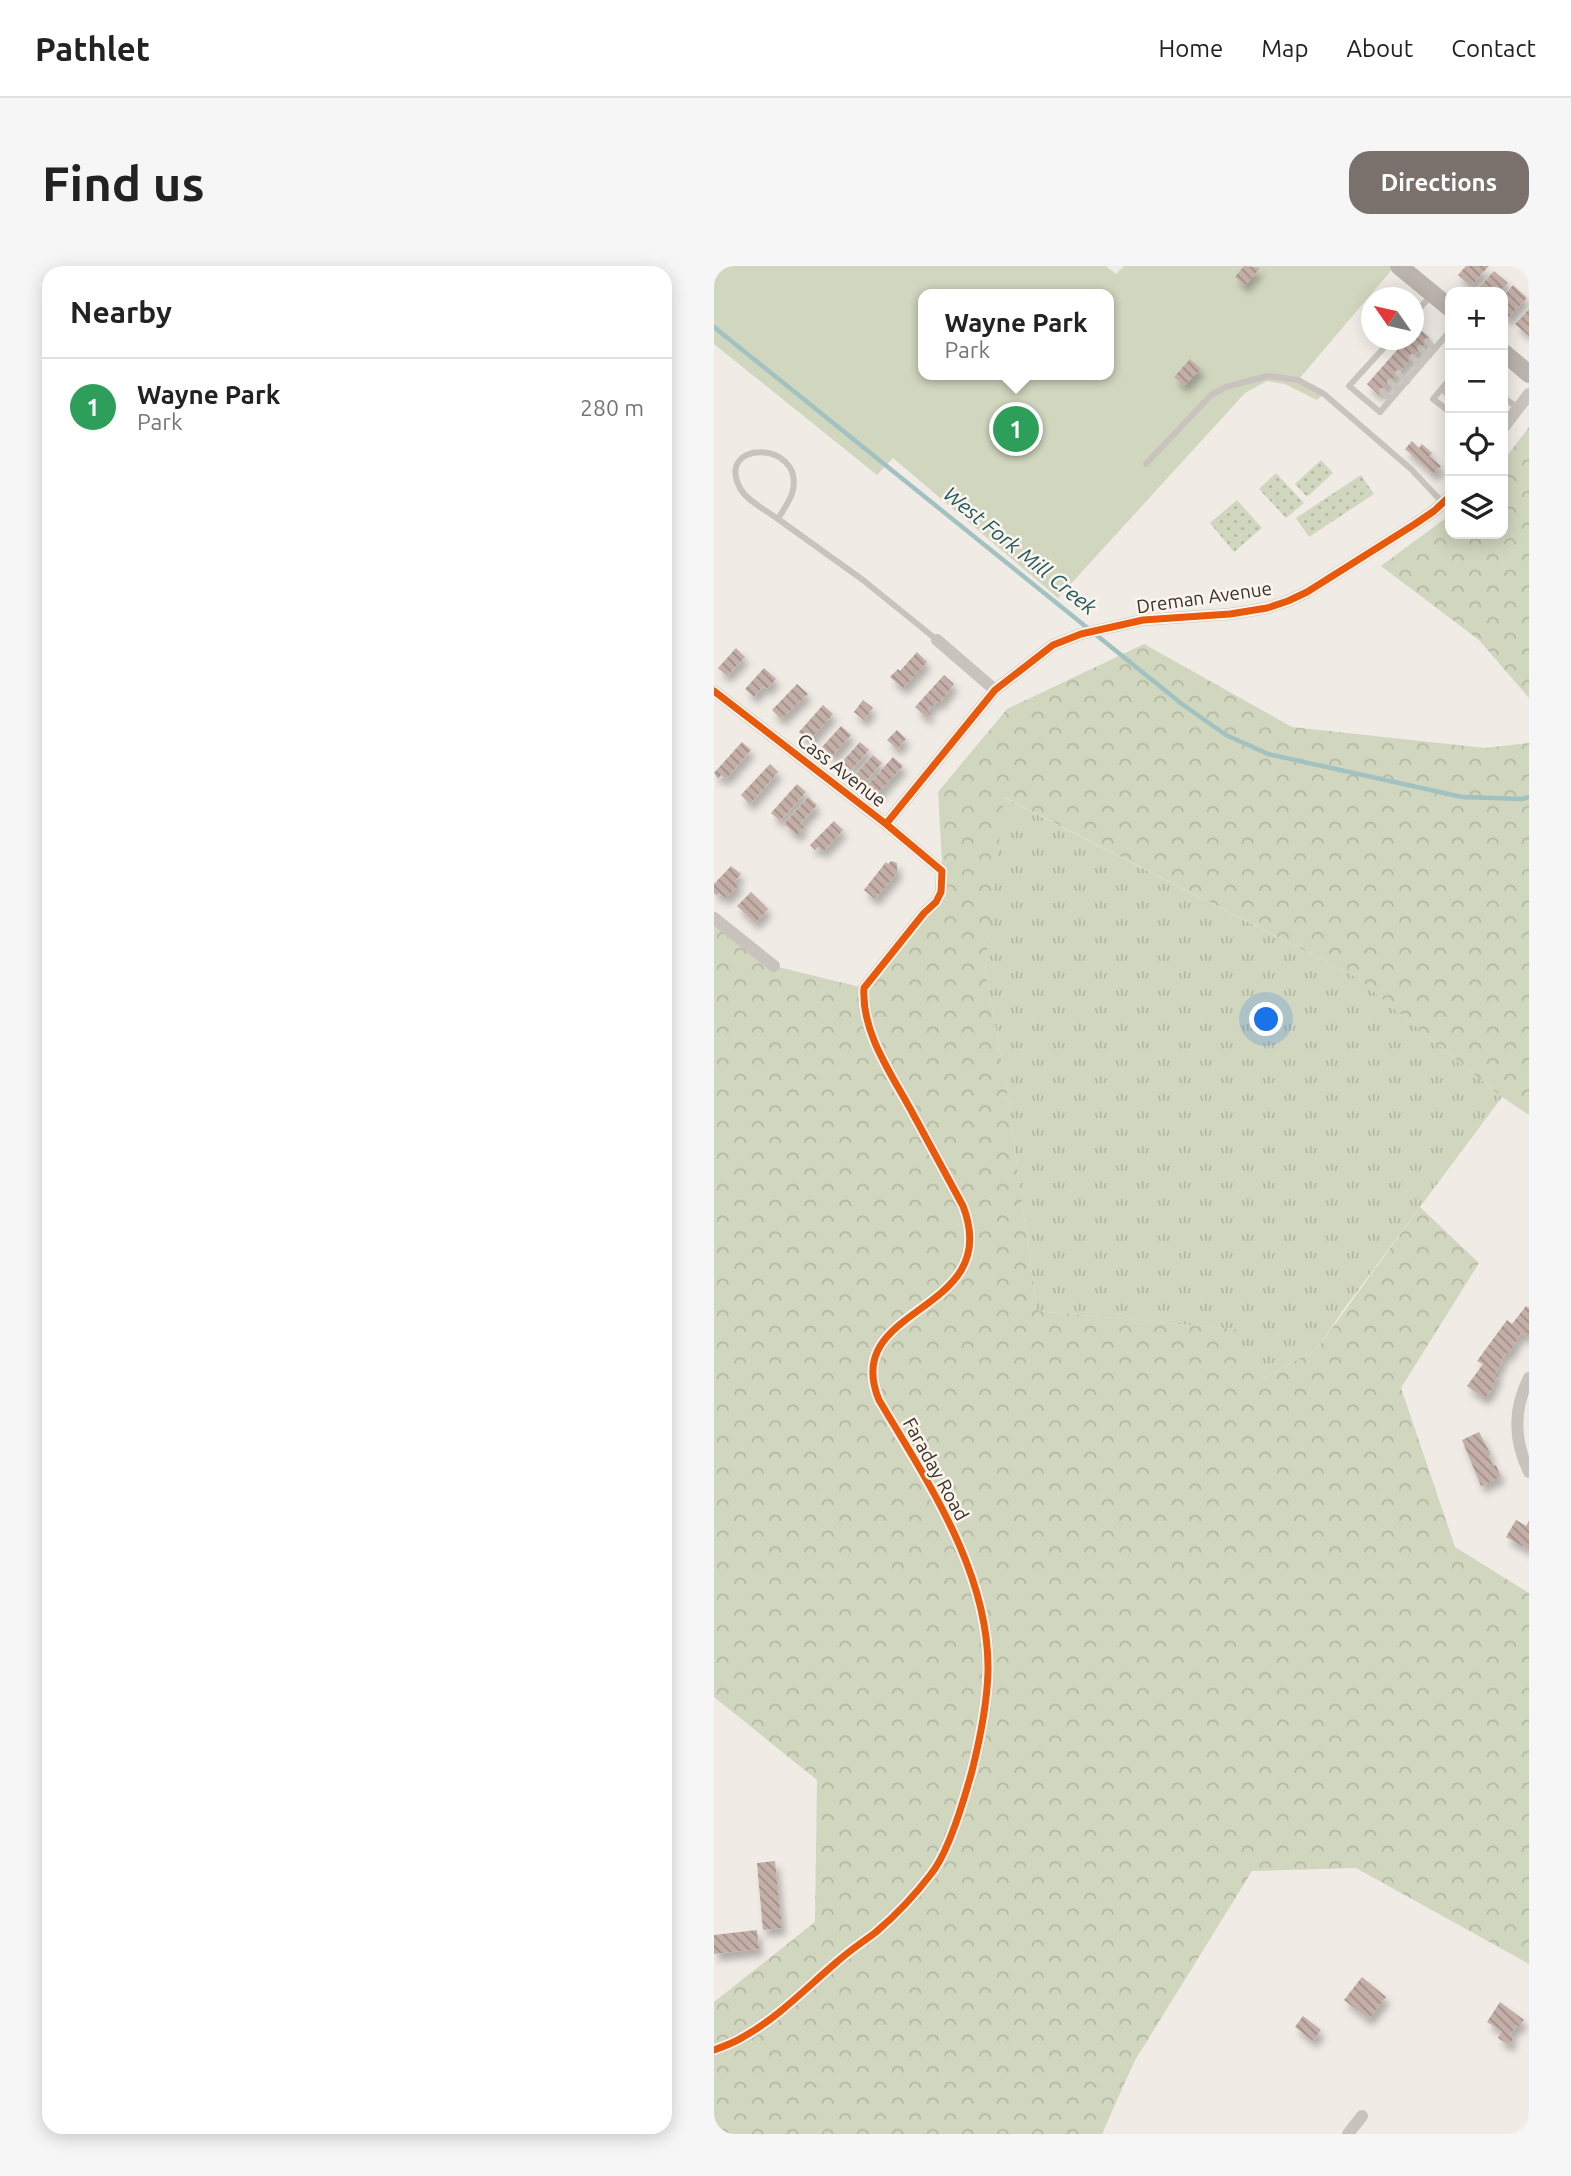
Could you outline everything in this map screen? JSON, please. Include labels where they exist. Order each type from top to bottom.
[{"type":"main road","points":[[1399,266],[1445,304]]},
{"type":"main road","points":[[1508,356],[1529,374]]},
{"type":"street","points":[[1508,421],[1529,394]]},
{"type":"street","name":"Dreman Avenue","points":[[886,824],[995,690],[1054,645],[1081,635],[1143,620],[1230,614],[1267,608],[1288,601],[1405,531],[1445,500]]},
{"type":"street","points":[[937,640],[995,690]]},
{"type":"street","name":"Cass Avenue","points":[[714,691],[886,824],[942,871],[943,880]]},
{"type":"street","name":"Faraday Road","points":[[714,2050],[742,2038],[800,1995],[878,1930],[909,1900],[940,1860],[956,1821],[976,1755],[988,1671],[979,1606],[954,1532],[879,1400],[873,1386],[872,1371],[880,1343],[890,1332],[950,1286],[966,1262],[970,1248],[968,1220],[963,1206],[878,1050],[863,1001],[864,988],[924,913],[936,902],[943,880]]},
{"type":"street","points":[[714,918],[774,966]]},
{"type":"street","points":[[1529,1378],[1519,1402],[1516,1423],[1520,1451],[1529,1472]]},
{"type":"street","points":[[1353,2132],[1362,2116]]},
{"type":"lane","points":[[1424,303],[1433,293]]},
{"type":"lane","points":[[1383,350],[1349,386],[1380,412],[1445,337]]},
{"type":"lane","points":[[1427,341],[1435,349]]},
{"type":"lane","points":[[1422,350],[1429,356]]},
{"type":"lane","points":[[1378,355],[1386,362]]},
{"type":"lane","points":[[1412,357],[1421,365]]},
{"type":"lane","points":[[1370,363],[1378,370]]},
{"type":"lane","points":[[1361,372],[1370,380]]},
{"type":"lane","points":[[1398,373],[1407,382]]},
{"type":"lane","points":[[1146,464],[1211,395],[1226,387],[1268,376],[1298,380],[1324,394],[1445,498]]},
{"type":"lane","points":[[1390,382],[1399,390]]},
{"type":"lane","points":[[1445,385],[1433,399],[1445,408]]},
{"type":"lane","points":[[1443,387],[1445,394]]},
{"type":"lane","points":[[1382,391],[1391,399]]},
{"type":"lane","points":[[1508,401],[1518,408]]},
{"type":"lane","points":[[778,519],[791,496],[794,478],[792,471],[773,454],[760,451],[747,454],[737,466],[741,490],[778,519],[863,580],[937,640]]},
{"type":"green space","points":[[714,266],[1106,266],[1116,274],[1124,266],[1395,266],[1377,287],[1361,287],[1361,306],[1299,379],[1324,394],[1317,400],[1285,384],[1267,381],[1245,393],[1058,598],[893,458],[877,475],[714,344]]},
{"type":"green space","points":[[1529,427],[1529,698],[1479,640],[1381,566],[1445,519],[1445,539],[1508,539],[1508,454]]},
{"type":"green space","points":[[1321,460],[1333,473],[1307,497],[1295,484]]},
{"type":"green space","points":[[1276,473],[1304,503],[1286,518],[1259,489]]},
{"type":"green space","points":[[1361,475],[1374,494],[1309,537],[1296,518]]},
{"type":"green space","points":[[1237,500],[1262,528],[1234,552],[1210,523]]},
{"type":"green space","points":[[1144,644],[1292,727],[1485,748],[1529,743],[1529,1115],[1502,1097],[1356,977],[1004,797],[985,970],[1005,1078],[1037,1311],[1235,1329],[1257,1382],[1317,1349],[1420,1207],[1479,1263],[1401,1388],[1455,1547],[1529,1593],[1529,1964],[1356,1868],[1252,1871],[1134,2062],[1102,2134],[714,2134],[714,2002],[815,1922],[817,1780],[714,1697],[714,918],[774,966],[864,988],[924,913],[943,880],[938,792],[1007,709]]},
{"type":"green space","points":[[1003,797],[1356,977],[1502,1097],[1317,1349],[1257,1382],[1234,1329],[1037,1311],[1005,1078],[985,970]]},
{"type":"building","points":[[1244,266],[1260,268],[1245,286],[1235,277]]},
{"type":"building","points":[[1466,266],[1489,266],[1471,286],[1458,275]]},
{"type":"building","points":[[1494,271],[1508,283],[1504,287],[1480,287]]},
{"type":"building","points":[[1513,285],[1527,298],[1508,318],[1508,291]]},
{"type":"building","points":[[1529,309],[1529,336],[1515,324]]},
{"type":"building","points":[[1424,333],[1430,338],[1424,345]]},
{"type":"building","points":[[1397,350],[1419,350],[1379,395],[1367,384]]},
{"type":"building","points":[[1190,359],[1201,369],[1184,386],[1174,377]]},
{"type":"building","points":[[1412,441],[1419,448],[1422,444],[1432,453],[1429,456],[1441,466],[1433,474],[1405,449]]},
{"type":"building","points":[[736,648],[745,657],[727,676],[718,668]]},
{"type":"building","points":[[917,652],[927,662],[903,688],[890,677],[898,669],[900,671]]},
{"type":"building","points":[[764,668],[776,679],[767,689],[763,686],[754,697],[745,689]]},
{"type":"building","points":[[944,675],[954,684],[940,703],[938,701],[927,710],[931,714],[927,718],[915,707]]},
{"type":"building","points":[[797,684],[808,694],[781,719],[772,710]]},
{"type":"building","points":[[863,700],[873,708],[864,720],[854,712]]},
{"type":"building","points":[[823,705],[833,714],[809,741],[799,732]]},
{"type":"building","points":[[841,726],[851,735],[832,756],[822,747]]},
{"type":"building","points":[[897,730],[906,739],[897,749],[887,740]]},
{"type":"building","points":[[742,742],[751,750],[726,779],[721,775],[718,779],[714,773]]},
{"type":"building","points":[[860,742],[869,750],[851,770],[842,762]]},
{"type":"building","points":[[873,755],[882,763],[864,783],[855,775]]},
{"type":"building","points":[[893,757],[903,766],[876,795],[867,786]]},
{"type":"building","points":[[770,764],[778,772],[750,804],[741,795]]},
{"type":"building","points":[[797,784],[806,792],[780,821],[771,813]]},
{"type":"building","points":[[808,797],[817,805],[800,824],[804,827],[797,835],[784,824]]},
{"type":"building","points":[[834,821],[843,830],[823,852],[818,847],[815,850],[810,845]]},
{"type":"building","points":[[891,861],[897,863],[897,873],[875,899],[864,890],[886,862],[888,864]]},
{"type":"building","points":[[731,866],[741,874],[735,881],[739,885],[726,898],[719,893],[717,896],[714,893],[714,884]]},
{"type":"building","points":[[751,892],[768,909],[755,923],[737,906]]},
{"type":"building","points":[[1526,1306],[1529,1308],[1529,1338],[1521,1333],[1509,1354],[1501,1360],[1503,1361],[1495,1373],[1499,1376],[1492,1385],[1494,1386],[1486,1397],[1482,1397],[1467,1386],[1483,1364],[1477,1361],[1507,1320],[1512,1324]]},
{"type":"building","points":[[1479,1432],[1491,1455],[1489,1456],[1493,1466],[1496,1465],[1501,1477],[1481,1486],[1462,1440]]},
{"type":"building","points":[[1516,1520],[1526,1526],[1529,1521],[1529,1550],[1506,1537]]},
{"type":"building","points":[[775,1861],[782,1928],[763,1930],[757,1863]]},
{"type":"building","points":[[757,1930],[759,1949],[714,1954],[714,1935]]},
{"type":"building","points":[[1362,1977],[1386,1997],[1369,2019],[1344,2000]]},
{"type":"building","points":[[1500,2002],[1524,2020],[1510,2035],[1514,2038],[1509,2045],[1498,2038],[1502,2031],[1487,2022]]},
{"type":"building","points":[[1303,2016],[1321,2030],[1313,2041],[1295,2027]]},
{"type":"waterway","name":"West Fork Mill Creek","points":[[714,327],[1182,704],[1226,735],[1268,754],[1462,797],[1529,797]]},
{"type":"cycle path","points":[[886,824],[995,690],[1053,645],[1081,634],[1143,620],[1230,614],[1267,608],[1288,601],[1307,592],[1415,524],[1445,501]]},
{"type":"cycle path","points":[[714,691],[886,824],[942,871],[941,892],[936,902],[924,913],[864,988],[864,1004],[867,1021],[879,1053],[963,1206],[970,1242],[962,1269],[944,1290],[899,1325],[881,1345],[873,1369],[879,1400],[935,1496],[967,1564],[979,1599],[986,1635],[988,1672],[983,1722],[969,1783],[950,1839],[931,1874],[898,1912],[781,2011],[740,2039],[714,2050]]},
{"type":"place","name":"Wayne Park","points":[[1016,429]]}]
